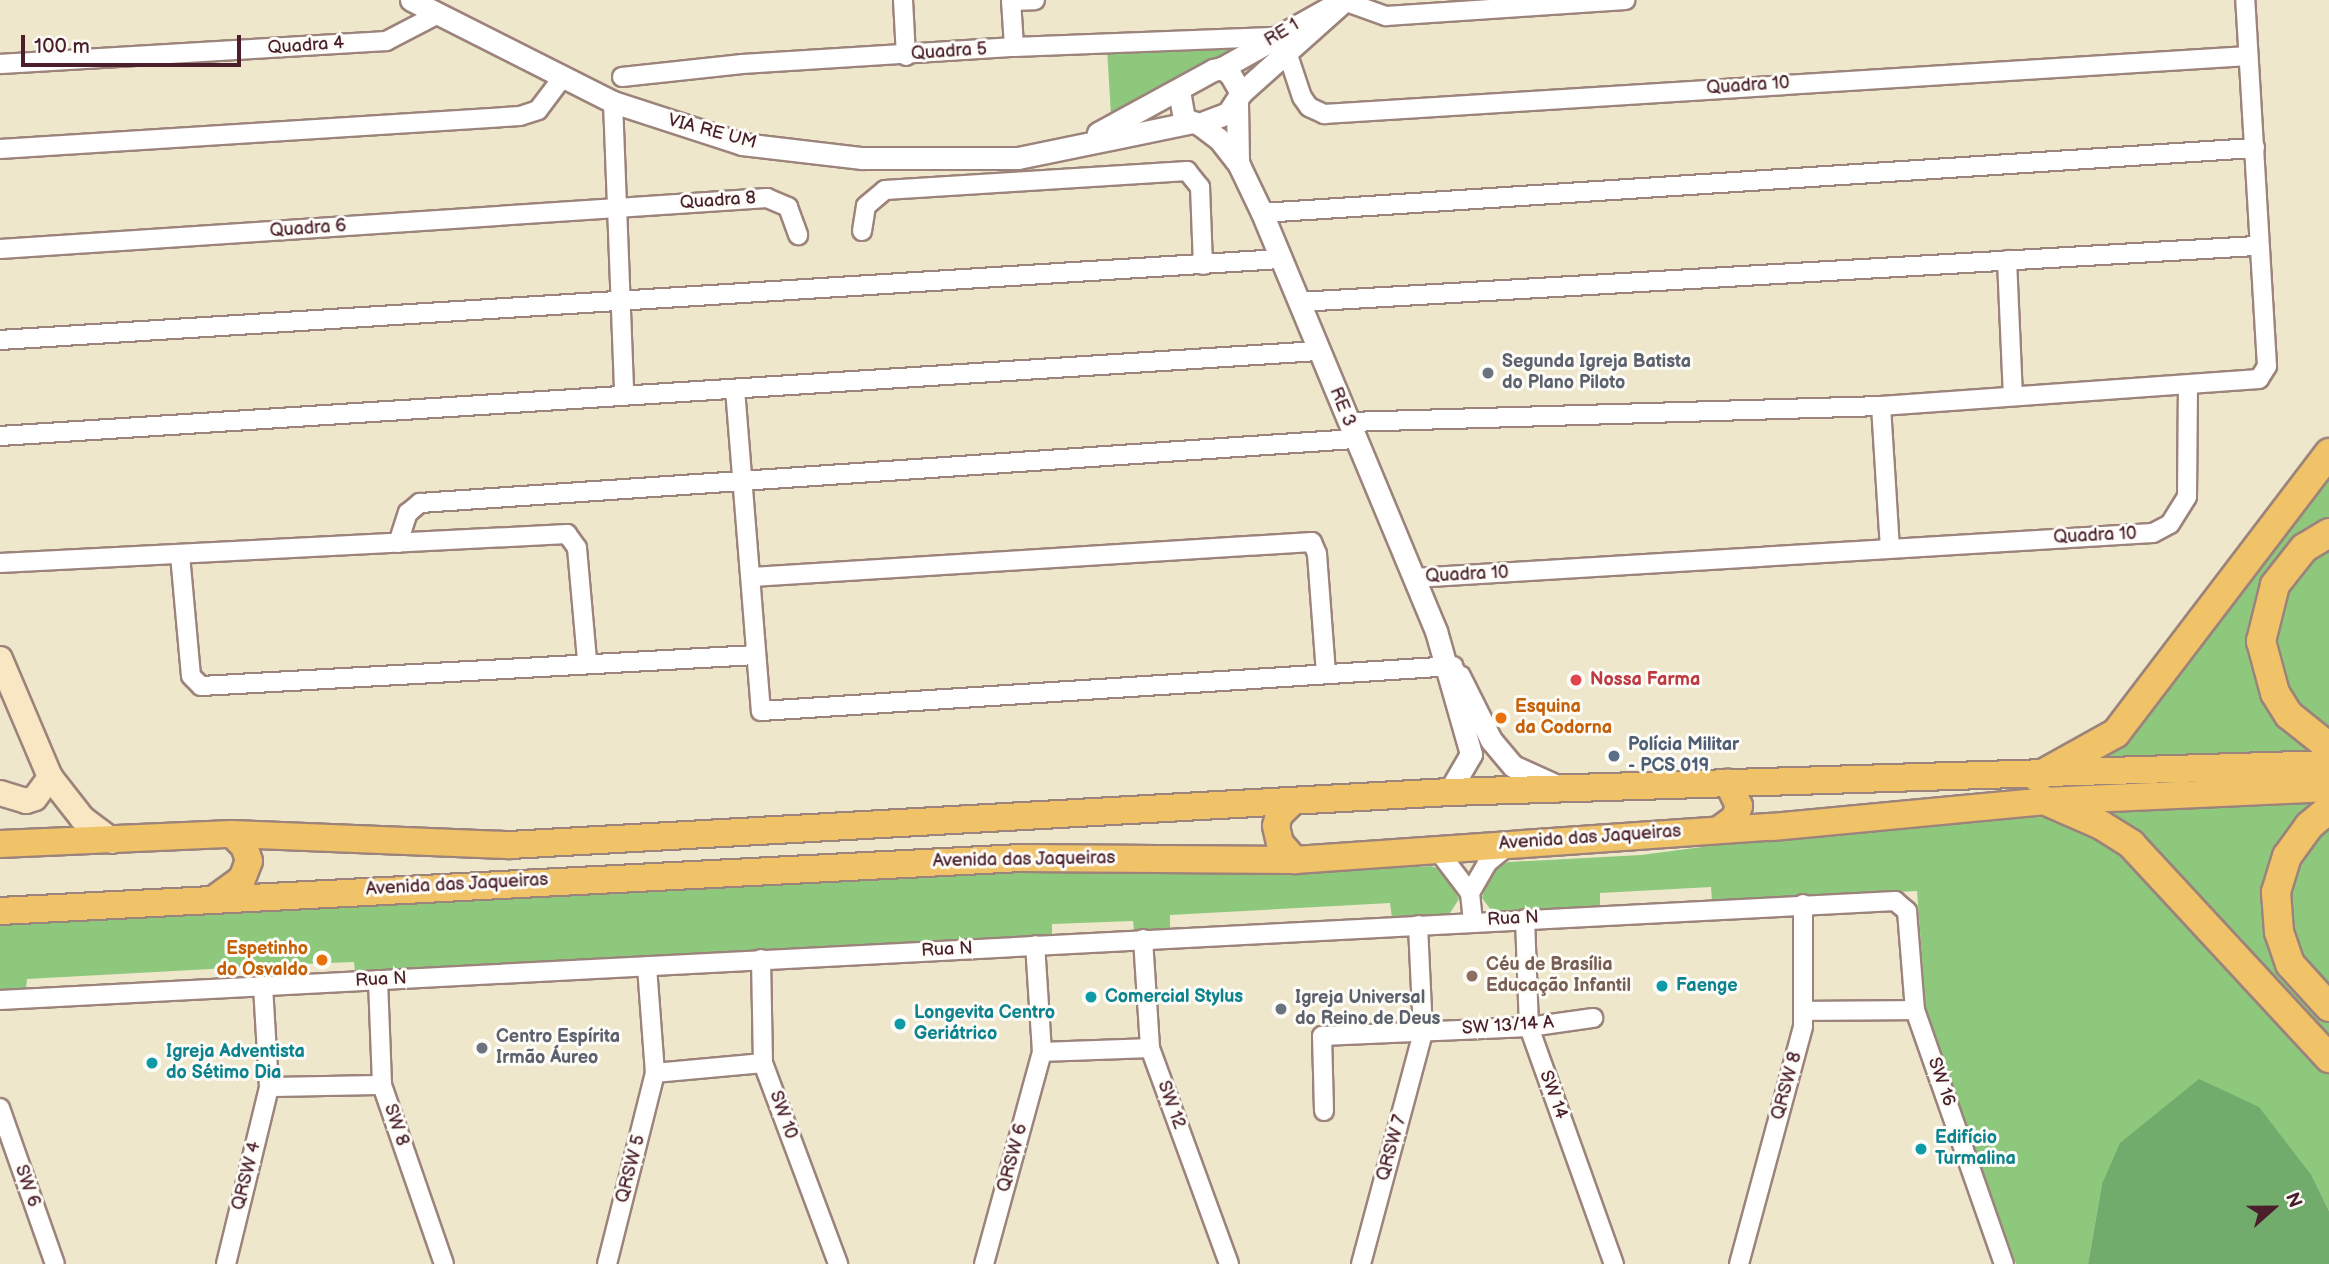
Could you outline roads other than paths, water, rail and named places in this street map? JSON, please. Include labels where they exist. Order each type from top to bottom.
[{"type":"highway","points":[[2329,453],[2116,733],[2042,789],[2131,844],[2329,1058]]},
{"type":"highway","points":[[2329,534],[2304,548],[2275,585],[2261,641],[2282,704],[2329,747]]},
{"type":"highway","points":[[2329,809],[2309,826],[2287,856],[2276,892],[2279,932],[2290,964],[2329,1007]]},
{"type":"main road","points":[[0,659],[50,777],[82,818],[113,841]]},
{"type":"main road","points":[[2042,789],[2329,764]]},
{"type":"main road","points":[[0,793],[26,801],[35,798],[50,777]]},
{"type":"main road","points":[[1720,829],[1735,818],[1739,806],[1728,782]]},
{"type":"main road","name":"Avenida das Jaqueiras","points":[[0,844],[232,834],[510,845],[1289,805],[1449,793],[1728,782],[2042,789]]},
{"type":"main road","points":[[2042,789],[2329,788]]},
{"type":"main road","name":"Avenida das Jaqueiras","points":[[0,911],[217,897],[1022,858],[1295,860],[1720,829],[2042,789]]},
{"type":"main road","points":[[1289,805],[1276,826],[1280,843],[1295,860]]},
{"type":"main road","points":[[217,897],[242,879],[249,861],[244,846],[232,834]]},
{"type":"street","name":"VIA RE UM","points":[[411,0],[561,79],[613,102],[742,144],[862,158],[1018,158],[1079,143],[1194,123]]},
{"type":"street","points":[[903,0],[906,56]]},
{"type":"street","points":[[1014,47],[1011,1],[1035,0]]},
{"type":"street","points":[[1344,0],[1386,16],[1625,0]]},
{"type":"street","name":"RE 1","points":[[1222,68],[1283,44],[1344,0]]},
{"type":"street","points":[[398,543],[408,513],[420,503],[744,482],[1352,431],[1881,406],[2013,395],[2250,383],[2264,373],[2267,366],[2257,246],[2255,148],[2245,0]]},
{"type":"street","name":"Quadra 4","points":[[0,65],[386,41],[438,14]]},
{"type":"street","name":"Quadra 5","points":[[622,77],[742,64],[906,56],[1014,47],[1283,44]]},
{"type":"street","name":"RE 1","points":[[1239,98],[1283,44]]},
{"type":"street","name":"Quadra 10","points":[[1283,44],[1302,97],[1309,107],[1324,114],[2248,56]]},
{"type":"street","points":[[1222,68],[1237,80],[1239,98],[1228,113],[1194,123],[1180,111],[1179,90],[1198,77],[1222,68]]},
{"type":"street","points":[[0,149],[520,116],[538,110],[561,79]]},
{"type":"street","name":"VIA RE UM","points":[[1079,143],[1179,90]]},
{"type":"street","name":"RE 3","points":[[1239,98],[1239,165]]},
{"type":"street","points":[[613,102],[616,209],[623,298],[624,393]]},
{"type":"street","name":"RE 3","points":[[1194,123],[1219,139],[1239,165],[1262,213],[1447,661],[1471,754],[1449,793]]},
{"type":"street","points":[[1262,213],[2255,148]]},
{"type":"street","points":[[862,231],[866,206],[885,190],[1187,171],[1200,187],[1203,265]]},
{"type":"street","name":"Quadra 8","points":[[616,209],[767,198],[788,207],[797,235]]},
{"type":"street","name":"Quadra 6","points":[[0,249],[616,209]]},
{"type":"street","points":[[1299,302],[2257,246]]},
{"type":"street","points":[[0,340],[623,298],[1281,259]]},
{"type":"street","points":[[2007,260],[2013,395]]},
{"type":"street","points":[[0,436],[624,393],[736,389],[1319,351]]},
{"type":"street","name":"Quadra 10","points":[[1414,578],[2160,530],[2182,509],[2190,488],[2188,386]]},
{"type":"street","points":[[736,389],[761,711],[1326,674],[1447,661]]},
{"type":"street","points":[[1881,406],[1890,548]]},
{"type":"street","points":[[0,563],[567,534],[577,548],[587,661]]},
{"type":"street","points":[[752,577],[1312,542],[1317,554],[1326,674]]},
{"type":"street","points":[[180,555],[191,676],[201,685],[587,661],[755,655]]},
{"type":"street","name":"RE 3","points":[[1447,661],[1491,740],[1513,766],[1568,790]]},
{"type":"street","points":[[1470,893],[1487,863],[1509,845]]},
{"type":"street","points":[[1436,848],[1470,893],[1473,922]]},
{"type":"street","name":"Rua N","points":[[0,1000],[1895,901]]},
{"type":"street","name":"SW 16","points":[[1895,901],[1907,911],[1916,1010],[2004,1264]]},
{"type":"street","name":"QRSW 8","points":[[1739,1264],[1804,1011],[1803,904]]},
{"type":"street","name":"SW 14","points":[[1525,919],[1529,1027],[1614,1264]]},
{"type":"street","name":"QRSW 7","points":[[1361,1264],[1423,1032],[1418,925]]},
{"type":"street","name":"SW 12","points":[[1143,939],[1150,1048],[1229,1264]]},
{"type":"street","name":"QRSW 6","points":[[984,1264],[1042,1052],[1035,945]]},
{"type":"street","name":"SW 10","points":[[761,960],[762,1063],[838,1264]]},
{"type":"street","name":"QRSW 5","points":[[607,1264],[655,1073],[647,966]]},
{"type":"street","name":"SW 8","points":[[378,980],[382,1085],[444,1264]]},
{"type":"street","name":"QRSW 4","points":[[226,1264],[269,1087],[263,986]]},
{"type":"street","points":[[1804,1011],[1916,1010]]},
{"type":"street","name":"SW 13/14 A","points":[[1324,1111],[1322,1037],[1529,1027],[1593,1018]]},
{"type":"street","points":[[1042,1052],[1150,1048]]},
{"type":"street","points":[[655,1073],[762,1063]]},
{"type":"street","points":[[269,1087],[382,1085]]},
{"type":"street","name":"SW 6","points":[[0,1108],[55,1264]]},
{"type":"place","name":"Segunda Igreja Batista do Plano Piloto","points":[[1488,373]]},
{"type":"place","name":"Nossa Farma","points":[[1576,680]]},
{"type":"place","name":"Esquina da Codorna","points":[[1501,718]]},
{"type":"place","name":"Polícia Militar - PCS 019","points":[[1614,756]]},
{"type":"place","name":"Espetinho do Osvaldo","points":[[322,960]]},
{"type":"place","name":"Céu de Brasília Educação Infantil","points":[[1472,976]]},
{"type":"place","name":"Faenge","points":[[1662,986]]},
{"type":"place","name":"Comercial Stylus","points":[[1091,997]]},
{"type":"place","name":"Igreja Universal do Reino de Deus","points":[[1281,1009]]},
{"type":"place","name":"Longevita Centro Geriátrico","points":[[900,1024]]},
{"type":"place","name":"Centro Espírita Irmão Áureo","points":[[482,1048]]},
{"type":"place","name":"Igreja Adventista do Sétimo Dia","points":[[152,1063]]},
{"type":"place","name":"Edifício Turmalina","points":[[1921,1149]]}]
